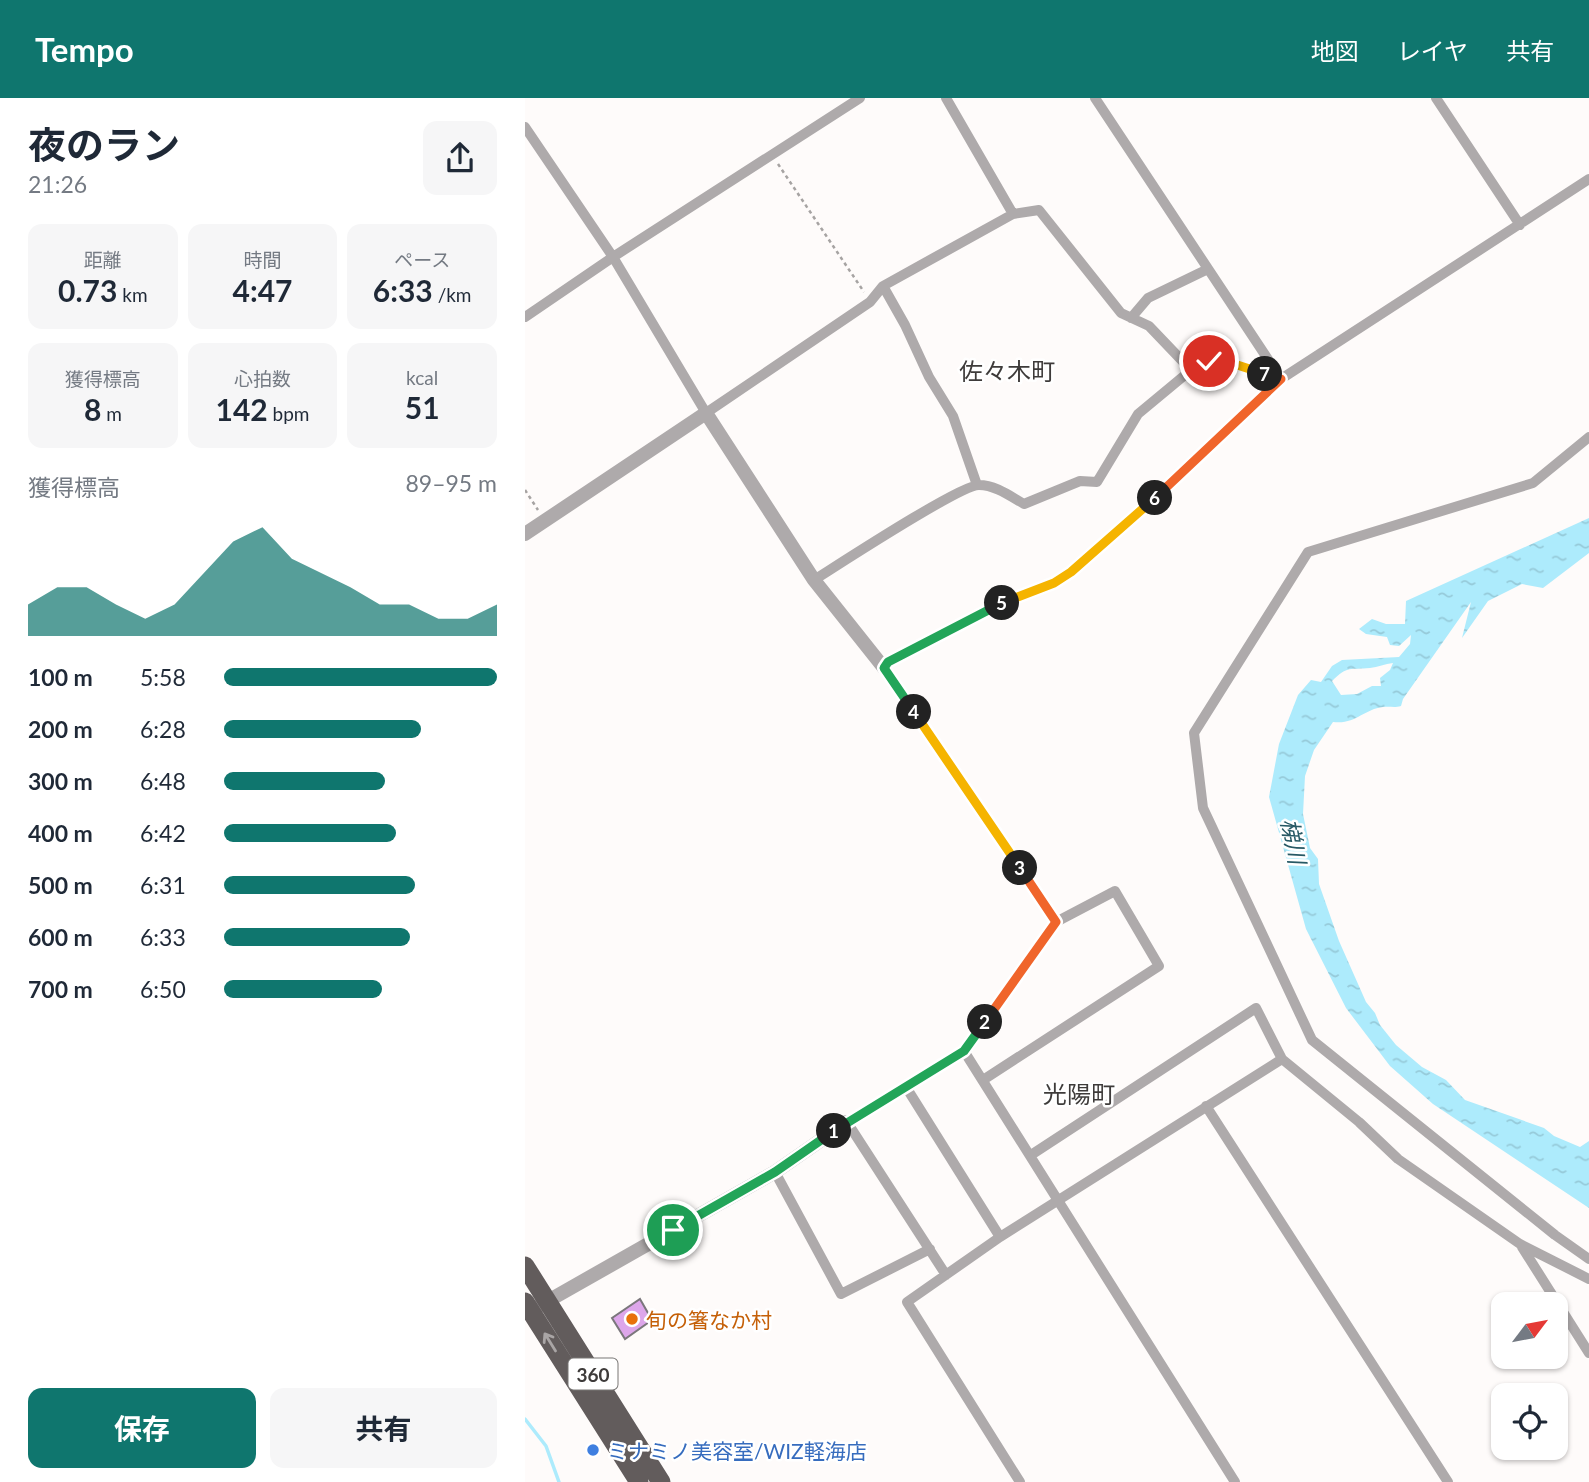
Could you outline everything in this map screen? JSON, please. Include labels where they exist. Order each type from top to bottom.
[{"type":"highway","name":"360","points":[[525,1266],[532,1307],[639,1482]]},
{"type":"highway","name":"360","points":[[532,1307],[661,1482]]},
{"type":"street","points":[[946,98],[1013,214]]},
{"type":"street","points":[[1095,98],[1281,379]]},
{"type":"street","points":[[1436,98],[1520,225]]},
{"type":"street","points":[[525,317],[855,99]]},
{"type":"street","points":[[525,127],[613,257],[706,413],[814,580],[884,668],[1056,922]]},
{"type":"street","points":[[884,668],[888,662],[1003,603],[1054,583],[1071,572],[1134,517],[1281,379],[1589,178]]},
{"type":"street","points":[[525,534],[870,302],[883,286],[1013,214],[1039,210],[1121,313],[1149,326],[1191,370]]},
{"type":"street","points":[[1131,318],[1148,298],[1208,269]]},
{"type":"street","points":[[883,286],[929,377],[953,416],[977,485]]},
{"type":"street","points":[[814,580],[977,485],[999,490],[1024,503],[1080,481],[1097,482],[1138,414],[1191,370],[1215,360],[1225,361],[1281,379]]},
{"type":"street","points":[[1589,437],[1533,482],[1308,552],[1193,733],[1203,808],[1312,1040],[1555,1235],[1589,1259]]},
{"type":"street","points":[[532,1307],[775,1172],[847,1122],[964,1051],[1056,922],[1115,891],[1159,966],[983,1080]]},
{"type":"street","points":[[1031,1155],[1256,1008],[1282,1059],[1359,1122],[1398,1160],[1520,1244],[1589,1279]]},
{"type":"street","points":[[964,1051],[1235,1482]]},
{"type":"street","points":[[1020,1482],[907,1302],[1000,1237],[1282,1059]]},
{"type":"street","points":[[906,1087],[1000,1237]]},
{"type":"street","points":[[1206,1106],[1448,1482]]},
{"type":"street","points":[[847,1122],[946,1275]]},
{"type":"street","points":[[775,1172],[841,1294],[930,1249]]},
{"type":"street","points":[[1520,1244],[1589,1353]]},
{"type":"path","points":[[772,155],[870,302]]},
{"type":"path","points":[[525,490],[546,522]]},
{"type":"water","name":"梯川","points":[[1589,518],[1589,553],[1543,588],[1522,584],[1488,601],[1462,638],[1471,602],[1403,699],[1401,706],[1376,708],[1347,721],[1333,722],[1314,750],[1305,776],[1303,814],[1310,848],[1318,859],[1319,884],[1339,941],[1366,1002],[1380,1025],[1396,1045],[1422,1067],[1446,1080],[1465,1100],[1544,1128],[1554,1136],[1580,1147],[1589,1141],[1589,1208],[1433,1104],[1390,1066],[1346,1008],[1306,929],[1269,797],[1279,744],[1298,695],[1311,680],[1321,682],[1332,666],[1342,660],[1399,657],[1410,644],[1411,635],[1399,646],[1390,645],[1387,637],[1366,634],[1359,629],[1372,619],[1386,624],[1405,624],[1406,601]],"holes":[[[1393,663],[1390,670],[1380,678],[1381,686],[1372,686],[1357,694],[1341,695],[1332,681],[1349,669]]]},
{"type":"building","name":"旬の箸なか村","points":[[640,1299],[652,1320],[625,1339],[612,1318]]},
{"type":"waterway","points":[[525,1419],[546,1446],[559,1482]]},
{"type":"place","name":"旬の箸なか村","points":[[632,1319]]},
{"type":"place","name":"ミナミノ美容室/WIZ軽海店","points":[[593,1450]]},
{"type":"district","name":"佐々木町","points":[[1007,370]]},
{"type":"district","name":"光陽町","points":[[1079,1093]]},
{"type":"route","points":[[673,1230],[775,1172],[847,1122],[964,1051],[1056,922],[884,668],[888,662],[1003,603],[1054,583],[1071,572],[1134,517],[1281,379],[1225,361],[1209,361]]}]
